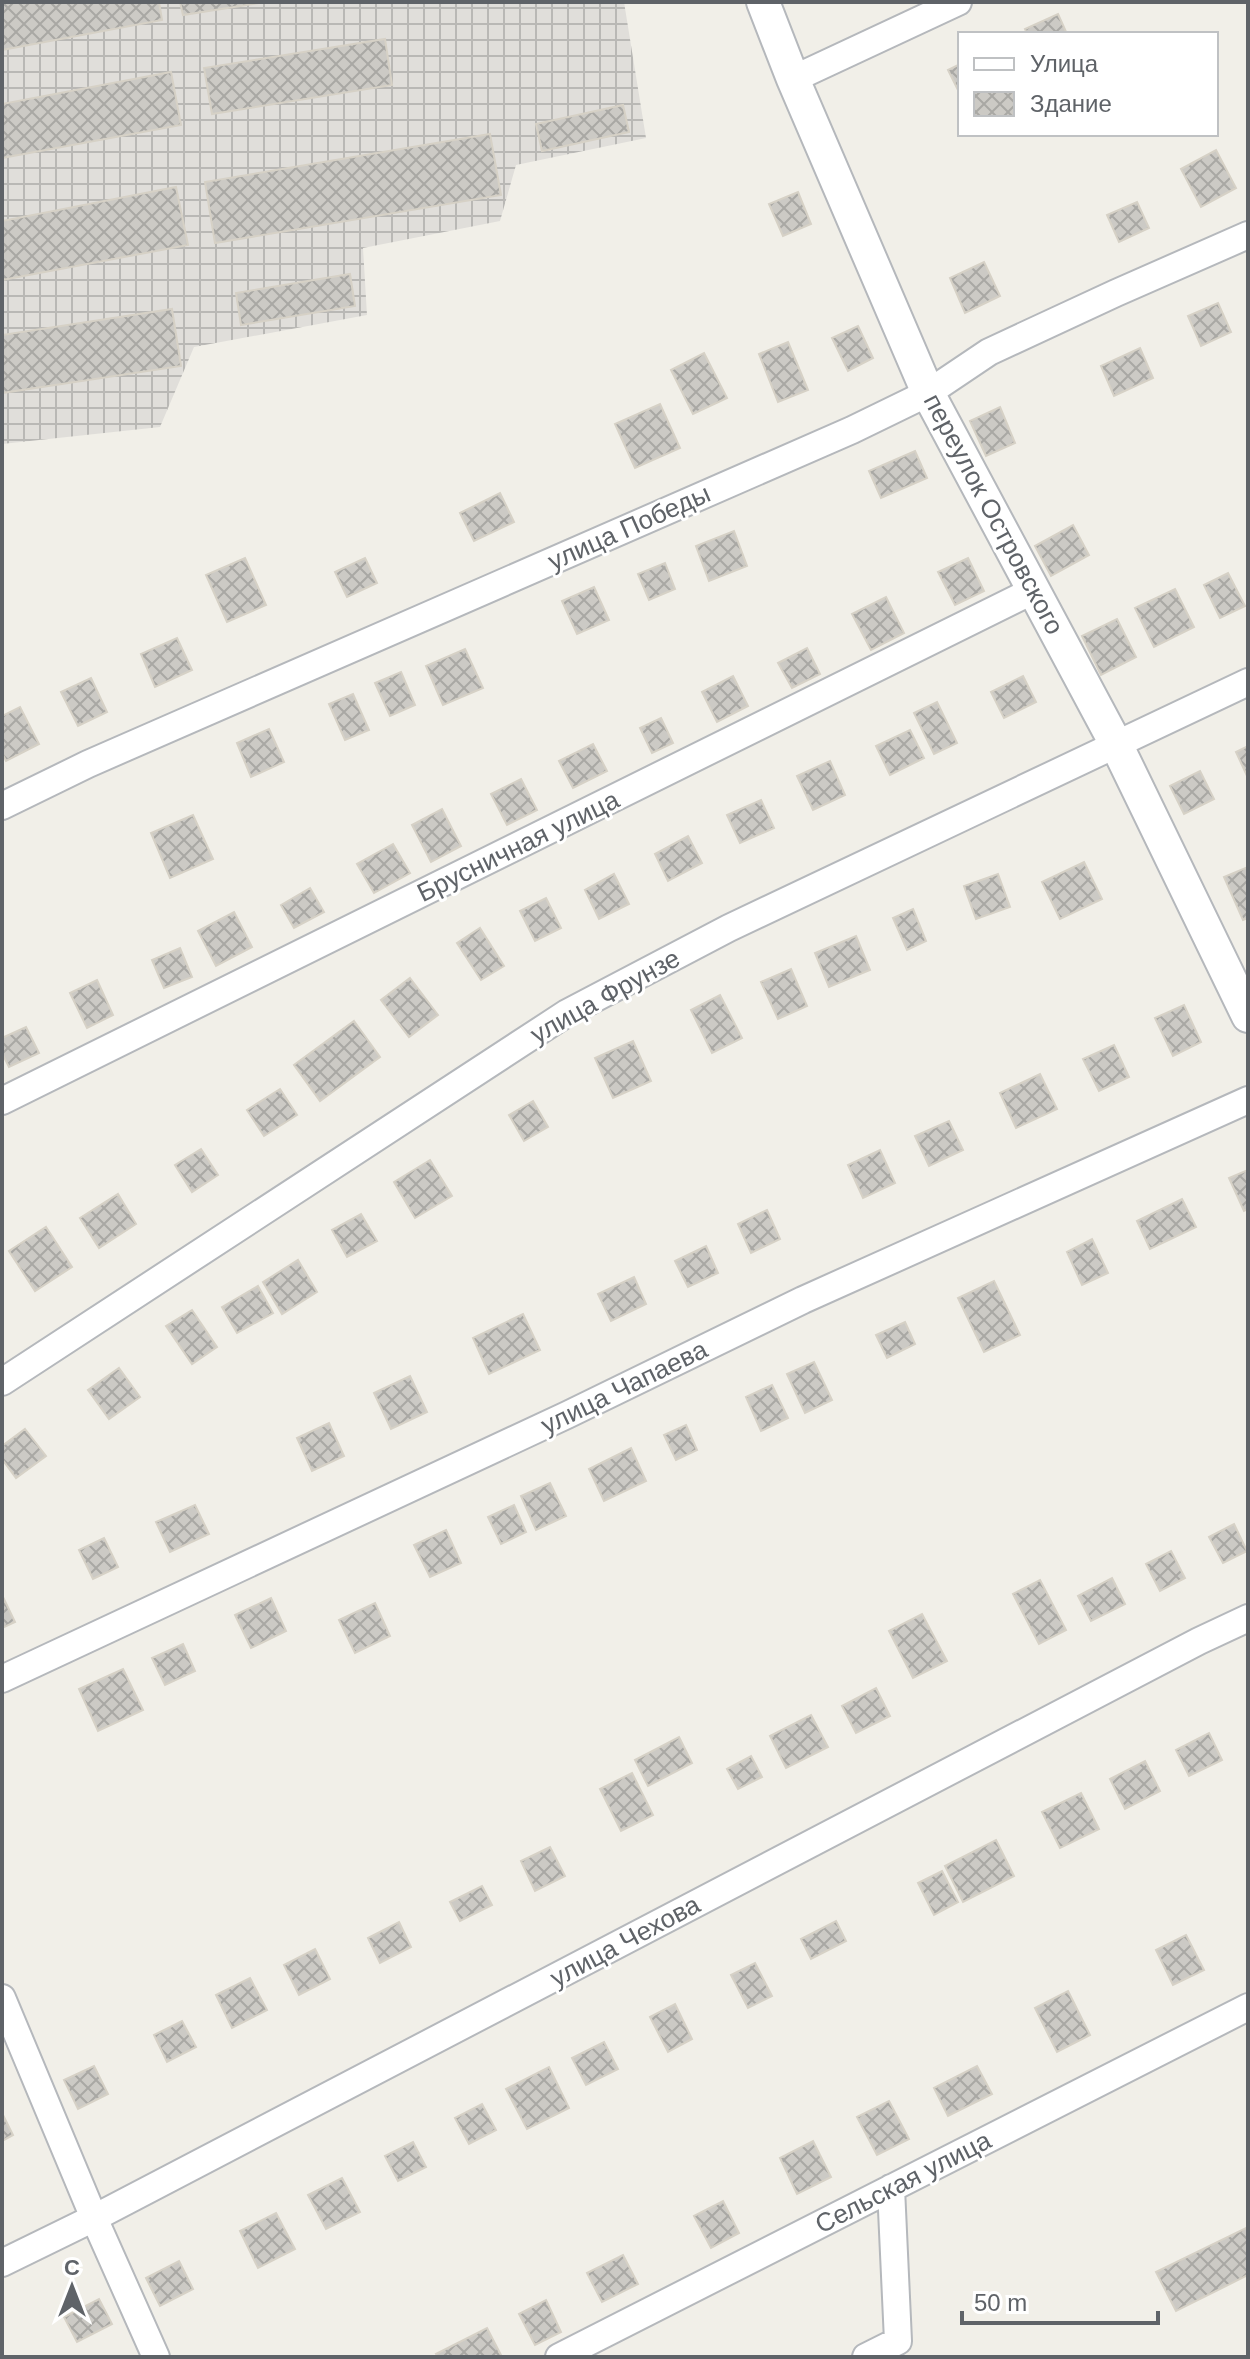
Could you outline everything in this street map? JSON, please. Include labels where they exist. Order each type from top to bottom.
[{"type":"street","name":"переулок Островского","points":[[763,2],[928,393],[1117,746],[1248,1016]]},
{"type":"street","points":[[793,79],[958,2]]},
{"type":"street","name":"улица Победы","points":[[2,806],[88,764],[838,436],[928,393],[989,352],[1248,235]]},
{"type":"street","name":"Брусничная улица","points":[[2,1101],[1034,590]]},
{"type":"street","name":"улица Фрунзе","points":[[2,1382],[567,1013],[729,928],[1248,682]]},
{"type":"street","name":"улица Чапаева","points":[[2,1679],[567,1415],[803,1300],[1248,1100]]},
{"type":"street","name":"улица Чехова","points":[[2,2263],[1248,1618]]},
{"type":"street","points":[[2,1998],[156,2357]]},
{"type":"street","name":"Сельская улица","points":[[559,2357],[1248,2007]]},
{"type":"street","points":[[866,2357],[898,2341],[891,2188]]},
{"type":"shaded area","points":[[2,2],[624,2],[646,138],[516,165],[500,221],[363,248],[367,315],[194,347],[160,427],[2,444]]},
{"type":"building","points":[[2,2],[159,2],[162,20],[2,50]]},
{"type":"building","points":[[180,2],[265,2],[183,15]]},
{"type":"building","points":[[1058,14],[1066,32],[1026,32],[1025,29]]},
{"type":"building","points":[[385,39],[392,85],[212,114],[204,68]]},
{"type":"building","points":[[958,65],[958,90],[948,70]]},
{"type":"building","points":[[171,72],[181,125],[2,158],[2,104]]},
{"type":"building","points":[[623,105],[629,132],[542,151],[536,124]]},
{"type":"building","points":[[490,134],[501,195],[215,243],[205,182]]},
{"type":"building","points":[[1216,150],[1236,188],[1201,207],[1181,169]]},
{"type":"building","points":[[176,187],[188,245],[2,280],[2,221]]},
{"type":"building","points":[[798,192],[811,224],[783,236],[769,204]]},
{"type":"building","points":[[1137,202],[1149,228],[1119,242],[1107,215]]},
{"type":"building","points":[[984,262],[1000,296],[965,313],[950,278]]},
{"type":"building","points":[[350,274],[355,306],[241,325],[236,293]]},
{"type":"building","points":[[1218,303],[1231,332],[1201,346],[1188,316]]},
{"type":"building","points":[[172,309],[181,366],[2,393],[2,335]]},
{"type":"building","points":[[858,326],[873,358],[848,371],[832,338]]},
{"type":"building","points":[[788,342],[808,390],[778,402],[759,354]]},
{"type":"building","points":[[1140,348],[1153,378],[1114,396],[1101,366]]},
{"type":"building","points":[[704,353],[727,398],[693,414],[671,370]]},
{"type":"building","points":[[660,404],[680,448],[635,468],[615,424]]},
{"type":"building","points":[[1000,407],[1015,443],[986,456],[970,421]]},
{"type":"building","points":[[915,451],[927,478],[881,498],[869,471]]},
{"type":"building","points":[[500,493],[514,522],[474,541],[460,513]]},
{"type":"building","points":[[1073,525],[1089,555],[1051,576],[1035,546]]},
{"type":"building","points":[[734,531],[747,566],[709,581],[696,546]]},
{"type":"building","points":[[245,558],[266,605],[227,622],[206,575]]},
{"type":"building","points":[[365,558],[377,583],[347,597],[335,572]]},
{"type":"building","points":[[968,558],[984,591],[955,605],[938,572]]},
{"type":"building","points":[[665,563],[675,589],[649,600],[638,574]]},
{"type":"building","points":[[1228,573],[1245,606],[1220,618],[1204,585]]},
{"type":"building","points":[[594,587],[609,620],[577,634],[562,601]]},
{"type":"building","points":[[1175,589],[1194,627],[1154,647],[1135,608]]},
{"type":"building","points":[[886,597],[904,633],[871,650],[852,614]]},
{"type":"building","points":[[1117,619],[1136,657],[1101,675],[1082,636]]},
{"type":"building","points":[[177,638],[192,670],[155,687],[141,654]]},
{"type":"building","points":[[807,648],[820,674],[792,688],[778,663]]},
{"type":"building","points":[[465,649],[483,688],[443,705],[426,666]]},
{"type":"building","points":[[401,672],[415,705],[390,716],[375,683]]},
{"type":"building","points":[[733,676],[748,706],[717,722],[702,692]]},
{"type":"building","points":[[1023,676],[1036,702],[1004,718],[991,692]]},
{"type":"building","points":[[91,678],[107,712],[78,726],[61,692]]},
{"type":"building","points":[[353,694],[369,730],[345,740],[329,704]]},
{"type":"building","points":[[937,702],[957,743],[934,754],[914,713]]},
{"type":"building","points":[[20,707],[39,744],[6,761],[2,753],[2,716]]},
{"type":"building","points":[[661,718],[673,743],[652,753],[640,728]]},
{"type":"building","points":[[269,729],[284,762],[251,777],[237,743]]},
{"type":"building","points":[[910,730],[924,758],[890,775],[876,746]]},
{"type":"building","points":[[593,744],[607,771],[573,788],[559,761]]},
{"type":"building","points":[[1248,746],[1248,778],[1236,752]]},
{"type":"building","points":[[830,761],[845,795],[813,810],[797,776]]},
{"type":"building","points":[[1200,771],[1214,799],[1184,814],[1170,786]]},
{"type":"building","points":[[521,779],[537,810],[507,825],[491,794]]},
{"type":"building","points":[[761,800],[774,828],[740,843],[727,815]]},
{"type":"building","points":[[442,809],[461,846],[431,862],[412,825]]},
{"type":"building","points":[[193,815],[213,859],[170,878],[151,833]]},
{"type":"building","points":[[688,836],[702,863],[668,881],[655,854]]},
{"type":"building","points":[[393,844],[410,873],[374,893],[357,864]]},
{"type":"building","points":[[1084,862],[1102,899],[1060,919],[1042,882]]},
{"type":"building","points":[[1248,867],[1248,918],[1243,920],[1224,877]]},
{"type":"building","points":[[614,874],[629,904],[599,919],[585,890]]},
{"type":"building","points":[[998,874],[1010,907],[976,919],[964,886]]},
{"type":"building","points":[[310,888],[324,912],[294,928],[281,905]]},
{"type":"building","points":[[546,898],[561,928],[535,941],[520,911]]},
{"type":"building","points":[[913,909],[926,941],[907,950],[893,918]]},
{"type":"building","points":[[234,912],[252,947],[216,966],[198,931]]},
{"type":"building","points":[[480,928],[504,966],[481,980],[457,943]]},
{"type":"building","points":[[856,936],[870,970],[829,987],[815,953]]},
{"type":"building","points":[[180,948],[192,977],[164,988],[152,960]]},
{"type":"building","points":[[791,969],[807,1006],[778,1019],[761,982]]},
{"type":"building","points":[[410,978],[438,1015],[409,1037],[381,1000]]},
{"type":"building","points":[[97,980],[113,1015],[87,1028],[70,993]]},
{"type":"building","points":[[720,995],[742,1038],[712,1053],[691,1010]]},
{"type":"building","points":[[1184,1005],[1201,1042],[1173,1056],[1155,1018]]},
{"type":"building","points":[[354,1021],[380,1057],[320,1101],[294,1065]]},
{"type":"building","points":[[26,1027],[39,1053],[9,1067],[2,1053],[2,1038]]},
{"type":"building","points":[[633,1041],[651,1081],[613,1098],[595,1058]]},
{"type":"building","points":[[1114,1045],[1129,1077],[1099,1091],[1083,1059]]},
{"type":"building","points":[[1040,1074],[1057,1109],[1016,1128],[1000,1093]]},
{"type":"building","points":[[280,1089],[297,1115],[264,1136],[247,1110]]},
{"type":"building","points":[[533,1101],[548,1127],[524,1141],[509,1115]]},
{"type":"building","points":[[949,1121],[963,1150],[929,1166],[915,1136]]},
{"type":"building","points":[[201,1149],[218,1175],[192,1192],[175,1165]]},
{"type":"building","points":[[880,1150],[895,1183],[863,1198],[848,1165]]},
{"type":"building","points":[[430,1160],[452,1196],[415,1218],[394,1182]]},
{"type":"building","points":[[1248,1170],[1248,1209],[1244,1211],[1229,1178]]},
{"type":"building","points":[[118,1194],[136,1224],[99,1248],[80,1218]]},
{"type":"building","points":[[1182,1199],[1196,1227],[1150,1249],[1137,1221]]},
{"type":"building","points":[[767,1210],[780,1239],[751,1253],[738,1224]]},
{"type":"building","points":[[361,1214],[377,1241],[347,1257],[332,1230]]},
{"type":"building","points":[[46,1227],[72,1267],[35,1291],[9,1251]]},
{"type":"building","points":[[1092,1239],[1108,1273],[1082,1285],[1067,1252]]},
{"type":"building","points":[[706,1246],[718,1273],[688,1287],[675,1261]]},
{"type":"building","points":[[298,1260],[317,1292],[282,1314],[263,1282]]},
{"type":"building","points":[[634,1277],[646,1304],[611,1321],[598,1294]]},
{"type":"building","points":[[994,1281],[1020,1335],[984,1352],[958,1298]]},
{"type":"building","points":[[258,1286],[273,1313],[237,1333],[222,1307]]},
{"type":"building","points":[[192,1310],[217,1347],[192,1364],[166,1326]]},
{"type":"building","points":[[523,1314],[540,1350],[489,1374],[473,1338]]},
{"type":"building","points":[[905,1322],[915,1344],[887,1358],[876,1335]]},
{"type":"building","points":[[814,1362],[832,1400],[805,1413],[787,1374]]},
{"type":"building","points":[[119,1368],[140,1397],[109,1419],[88,1390]]},
{"type":"building","points":[[410,1376],[427,1412],[391,1429],[374,1393]]},
{"type":"building","points":[[772,1385],[788,1418],[761,1431],[746,1397]]},
{"type":"building","points":[[329,1423],[344,1456],[312,1471],[297,1438]]},
{"type":"building","points":[[686,1425],[697,1450],[676,1460],[664,1435]]},
{"type":"building","points":[[25,1429],[46,1456],[16,1478],[2,1459],[2,1446]]},
{"type":"building","points":[[631,1448],[646,1481],[604,1501],[589,1469]]},
{"type":"building","points":[[550,1483],[566,1516],[536,1530],[521,1496]]},
{"type":"building","points":[[195,1505],[209,1534],[170,1552],[156,1522]]},
{"type":"building","points":[[514,1505],[526,1532],[501,1544],[488,1517]]},
{"type":"building","points":[[1234,1524],[1247,1551],[1223,1563],[1209,1537]]},
{"type":"building","points":[[446,1530],[461,1563],[430,1577],[414,1545]]},
{"type":"building","points":[[104,1538],[118,1567],[93,1579],[79,1550]]},
{"type":"building","points":[[1171,1551],[1185,1578],[1160,1591],[1146,1564]]},
{"type":"building","points":[[1112,1578],[1125,1604],[1091,1621],[1078,1596]]},
{"type":"building","points":[[1040,1580],[1066,1630],[1039,1644],[1013,1594]]},
{"type":"building","points":[[2,1595],[15,1622],[2,1628]]},
{"type":"building","points":[[271,1598],[286,1631],[251,1648],[235,1615]]},
{"type":"building","points":[[375,1603],[390,1636],[355,1653],[339,1620]]},
{"type":"building","points":[[922,1614],[947,1661],[913,1678],[889,1631]]},
{"type":"building","points":[[183,1644],[195,1671],[165,1685],[152,1658]]},
{"type":"building","points":[[123,1669],[143,1710],[98,1731],[79,1689]]},
{"type":"building","points":[[876,1688],[890,1716],[856,1733],[842,1706]]},
{"type":"building","points":[[811,1715],[828,1747],[786,1768],[770,1736]]},
{"type":"building","points":[[1209,1733],[1222,1760],[1189,1776],[1176,1750]]},
{"type":"building","points":[[679,1737],[692,1763],[648,1786],[635,1760]]},
{"type":"building","points":[[751,1756],[762,1777],[738,1789],[727,1769]]},
{"type":"building","points":[[1145,1761],[1160,1791],[1125,1809],[1110,1779]]},
{"type":"building","points":[[632,1773],[653,1815],[621,1831],[600,1789]]},
{"type":"building","points":[[1081,1793],[1099,1829],[1060,1848],[1042,1812]]},
{"type":"building","points":[[996,1840],[1014,1876],[963,1902],[945,1866]]},
{"type":"building","points":[[550,1847],[565,1876],[535,1891],[521,1861]]},
{"type":"building","points":[[942,1871],[958,1902],[934,1915],[918,1883]]},
{"type":"building","points":[[482,1886],[492,1905],[460,1921],[450,1902]]},
{"type":"building","points":[[836,1921],[846,1941],[811,1959],[801,1939]]},
{"type":"building","points":[[399,1922],[411,1947],[380,1963],[368,1938]]},
{"type":"building","points":[[1186,1935],[1204,1970],[1173,1985],[1156,1950]]},
{"type":"building","points":[[315,1949],[330,1979],[299,1995],[284,1965]]},
{"type":"building","points":[[755,1963],[772,1996],[748,2008],[731,1975]]},
{"type":"building","points":[[250,1978],[267,2010],[232,2028],[216,1995]]},
{"type":"building","points":[[1068,1991],[1090,2035],[1057,2052],[1035,2008]]},
{"type":"building","points":[[675,2004],[692,2039],[668,2052],[650,2017]]},
{"type":"building","points":[[182,2021],[196,2047],[167,2062],[154,2035]]},
{"type":"building","points":[[604,2042],[618,2069],[586,2085],[572,2058]]},
{"type":"building","points":[[94,2066],[108,2094],[78,2109],[64,2080]]},
{"type":"building","points":[[977,2066],[992,2094],[948,2116],[934,2088]]},
{"type":"building","points":[[549,2067],[569,2108],[527,2129],[506,2089]]},
{"type":"building","points":[[889,2101],[909,2139],[877,2155],[857,2117]]},
{"type":"building","points":[[482,2104],[496,2130],[469,2144],[455,2118]]},
{"type":"building","points":[[2,2113],[13,2135],[2,2141]]},
{"type":"building","points":[[813,2141],[831,2177],[797,2194],[780,2158]]},
{"type":"building","points":[[413,2142],[426,2167],[398,2181],[385,2156]]},
{"type":"building","points":[[342,2178],[360,2212],[326,2229],[308,2195]]},
{"type":"building","points":[[723,2201],[739,2233],[711,2248],[694,2216]]},
{"type":"building","points":[[276,2213],[295,2249],[258,2268],[240,2231]]},
{"type":"building","points":[[1248,2227],[1248,2275],[1176,2311],[1156,2272]]},
{"type":"building","points":[[623,2255],[638,2284],[602,2302],[587,2273]]},
{"type":"building","points":[[179,2261],[193,2289],[160,2306],[146,2278]]},
{"type":"building","points":[[99,2299],[112,2324],[77,2342],[64,2317]]},
{"type":"building","points":[[546,2300],[561,2332],[535,2345],[519,2314]]},
{"type":"building","points":[[487,2328],[502,2357],[438,2357],[436,2354]]}]
